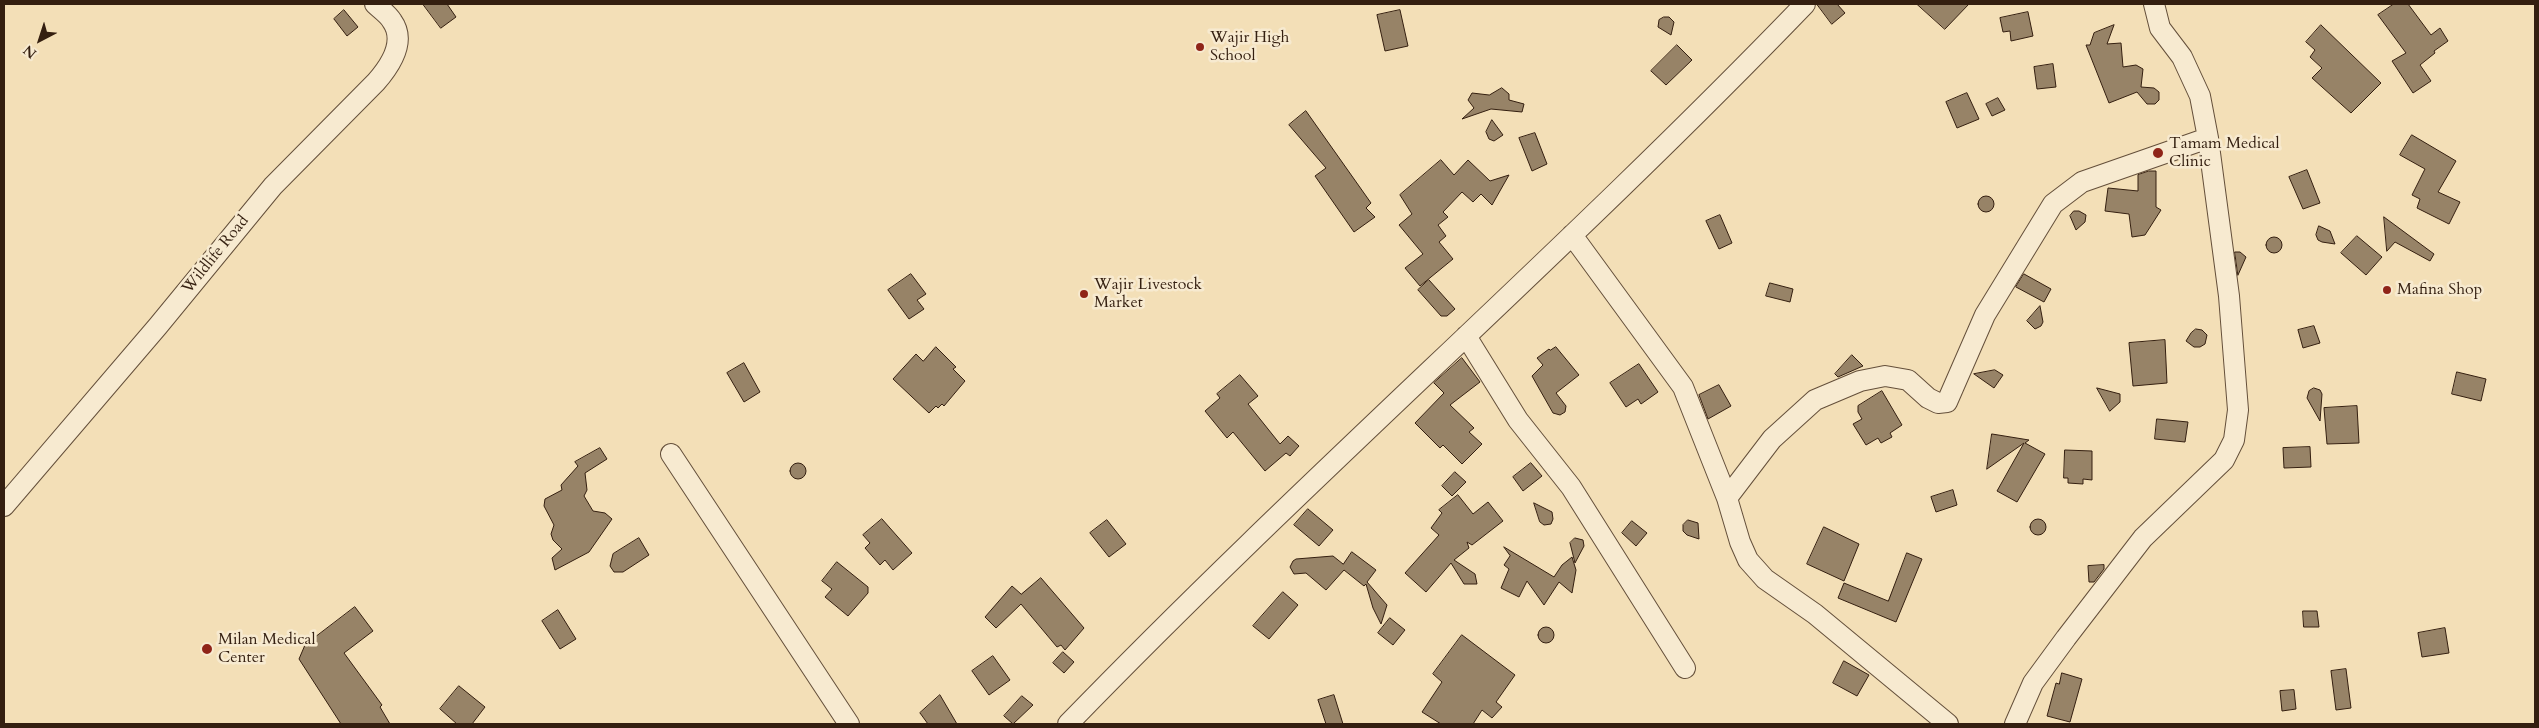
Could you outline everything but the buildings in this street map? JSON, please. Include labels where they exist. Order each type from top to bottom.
[{"type":"street","name":"Wildlife Road","points":[[4,506],[158,326],[273,186],[392,64],[398,41],[393,21],[374,4]]},
{"type":"street","points":[[1068,724],[1143,646],[1572,235],[1805,4]]},
{"type":"street","points":[[2014,724],[2033,683],[2143,538],[2224,460],[2234,440],[2238,410],[2229,296],[2208,138],[2200,96],[2182,57],[2160,28],[2154,4]]},
{"type":"street","points":[[1727,498],[1772,439],[1815,400],[1860,381],[1886,376],[1908,380],[1928,398],[1938,403],[1947,402],[1985,315],[2053,204],[2082,182],[2208,138]]},
{"type":"street","points":[[1572,235],[1683,387],[1727,498],[1740,542],[1748,560],[1765,579],[1815,614],[1948,724]]},
{"type":"street","points":[[1466,336],[1518,420],[1571,486],[1685,668]]},
{"type":"street","points":[[671,454],[849,724]]},
{"type":"place","name":"Wajir High School","points":[[1200,47]]},
{"type":"place","name":"Tamam Medical Clinic","points":[[2158,153]]},
{"type":"place","name":"Mafina Shop","points":[[2387,290]]},
{"type":"place","name":"Wajir Livestock Market","points":[[1084,294]]},
{"type":"place","name":"Milan Medical Center","points":[[207,649]]}]
